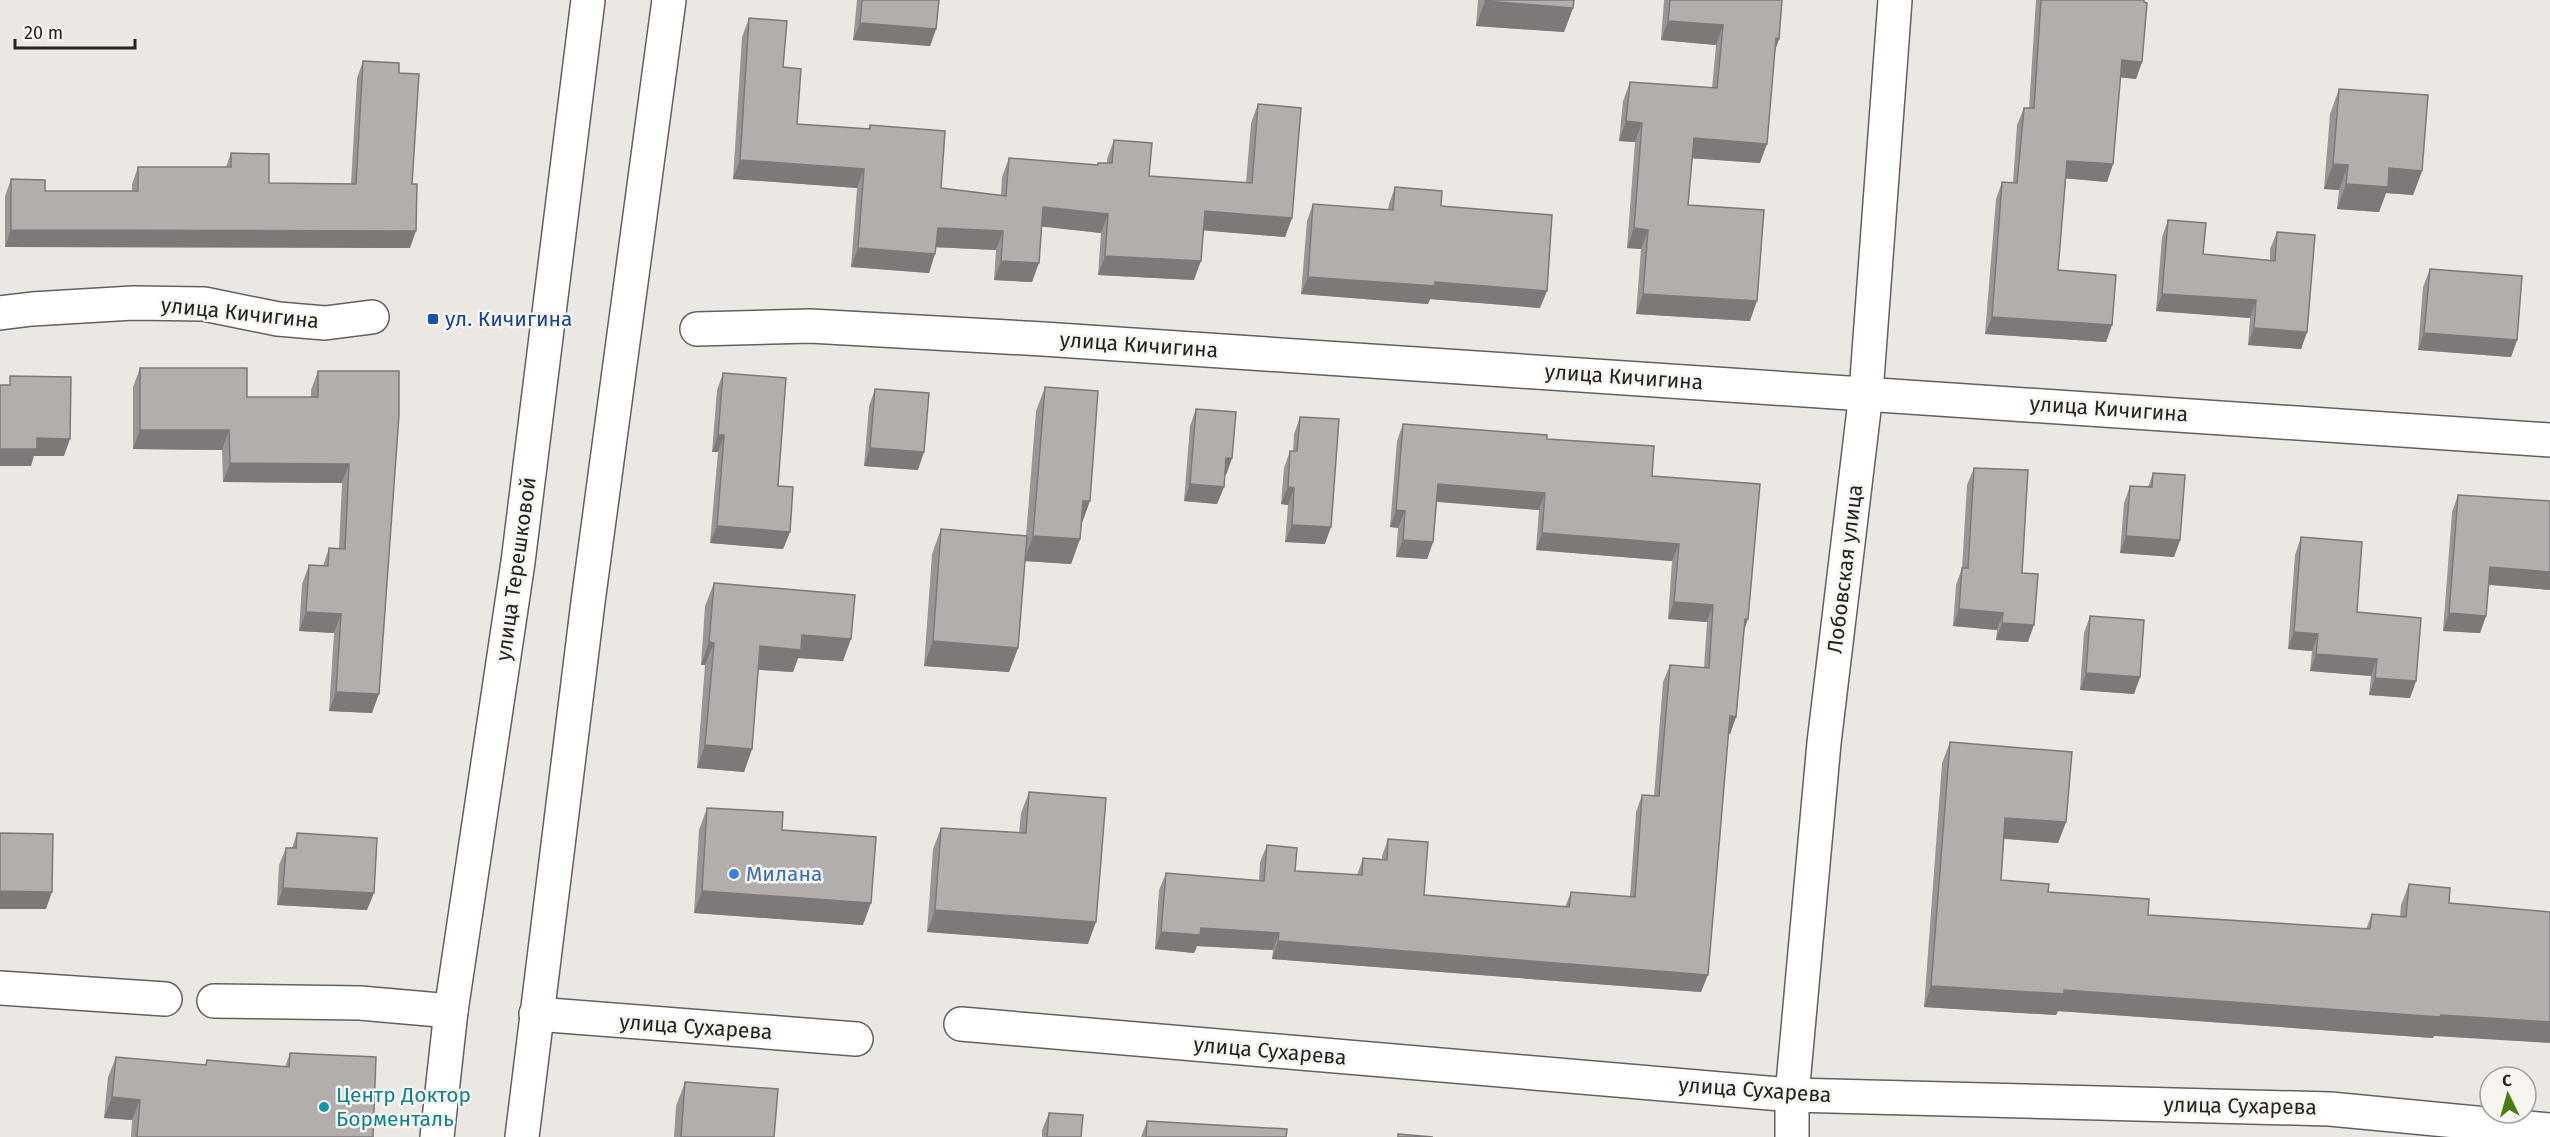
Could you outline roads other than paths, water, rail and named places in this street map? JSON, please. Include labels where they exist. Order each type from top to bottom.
[{"type":"street","name":"улица Терешковой","points":[[437,1137],[451,1011],[519,562],[588,0]]},
{"type":"street","points":[[522,1137],[588,602],[669,0]]},
{"type":"street","name":"Лобовская улица","points":[[1792,1137],[1792,1095],[1824,742],[1866,393],[1895,0]]},
{"type":"street","name":"улица Кичигина","points":[[0,313],[133,303],[204,304],[278,319],[326,323],[372,317]]},
{"type":"street","name":"улица Кичигина","points":[[698,329],[810,326],[1008,337],[2550,440]]},
{"type":"street","points":[[0,988],[165,999]]},
{"type":"street","points":[[214,1001],[360,1003],[451,1011]]},
{"type":"street","name":"улица Сухарева","points":[[536,1014],[856,1039]]},
{"type":"street","name":"улица Сухарева","points":[[961,1024],[1792,1095],[2330,1108],[2550,1130]]},
{"type":"place","name":"ул. Кичигина","points":[[433,319]]},
{"type":"place","name":"Милана","points":[[734,874]]},
{"type":"place","name":"Центр Доктор Борменталь","points":[[324,1107]]}]
